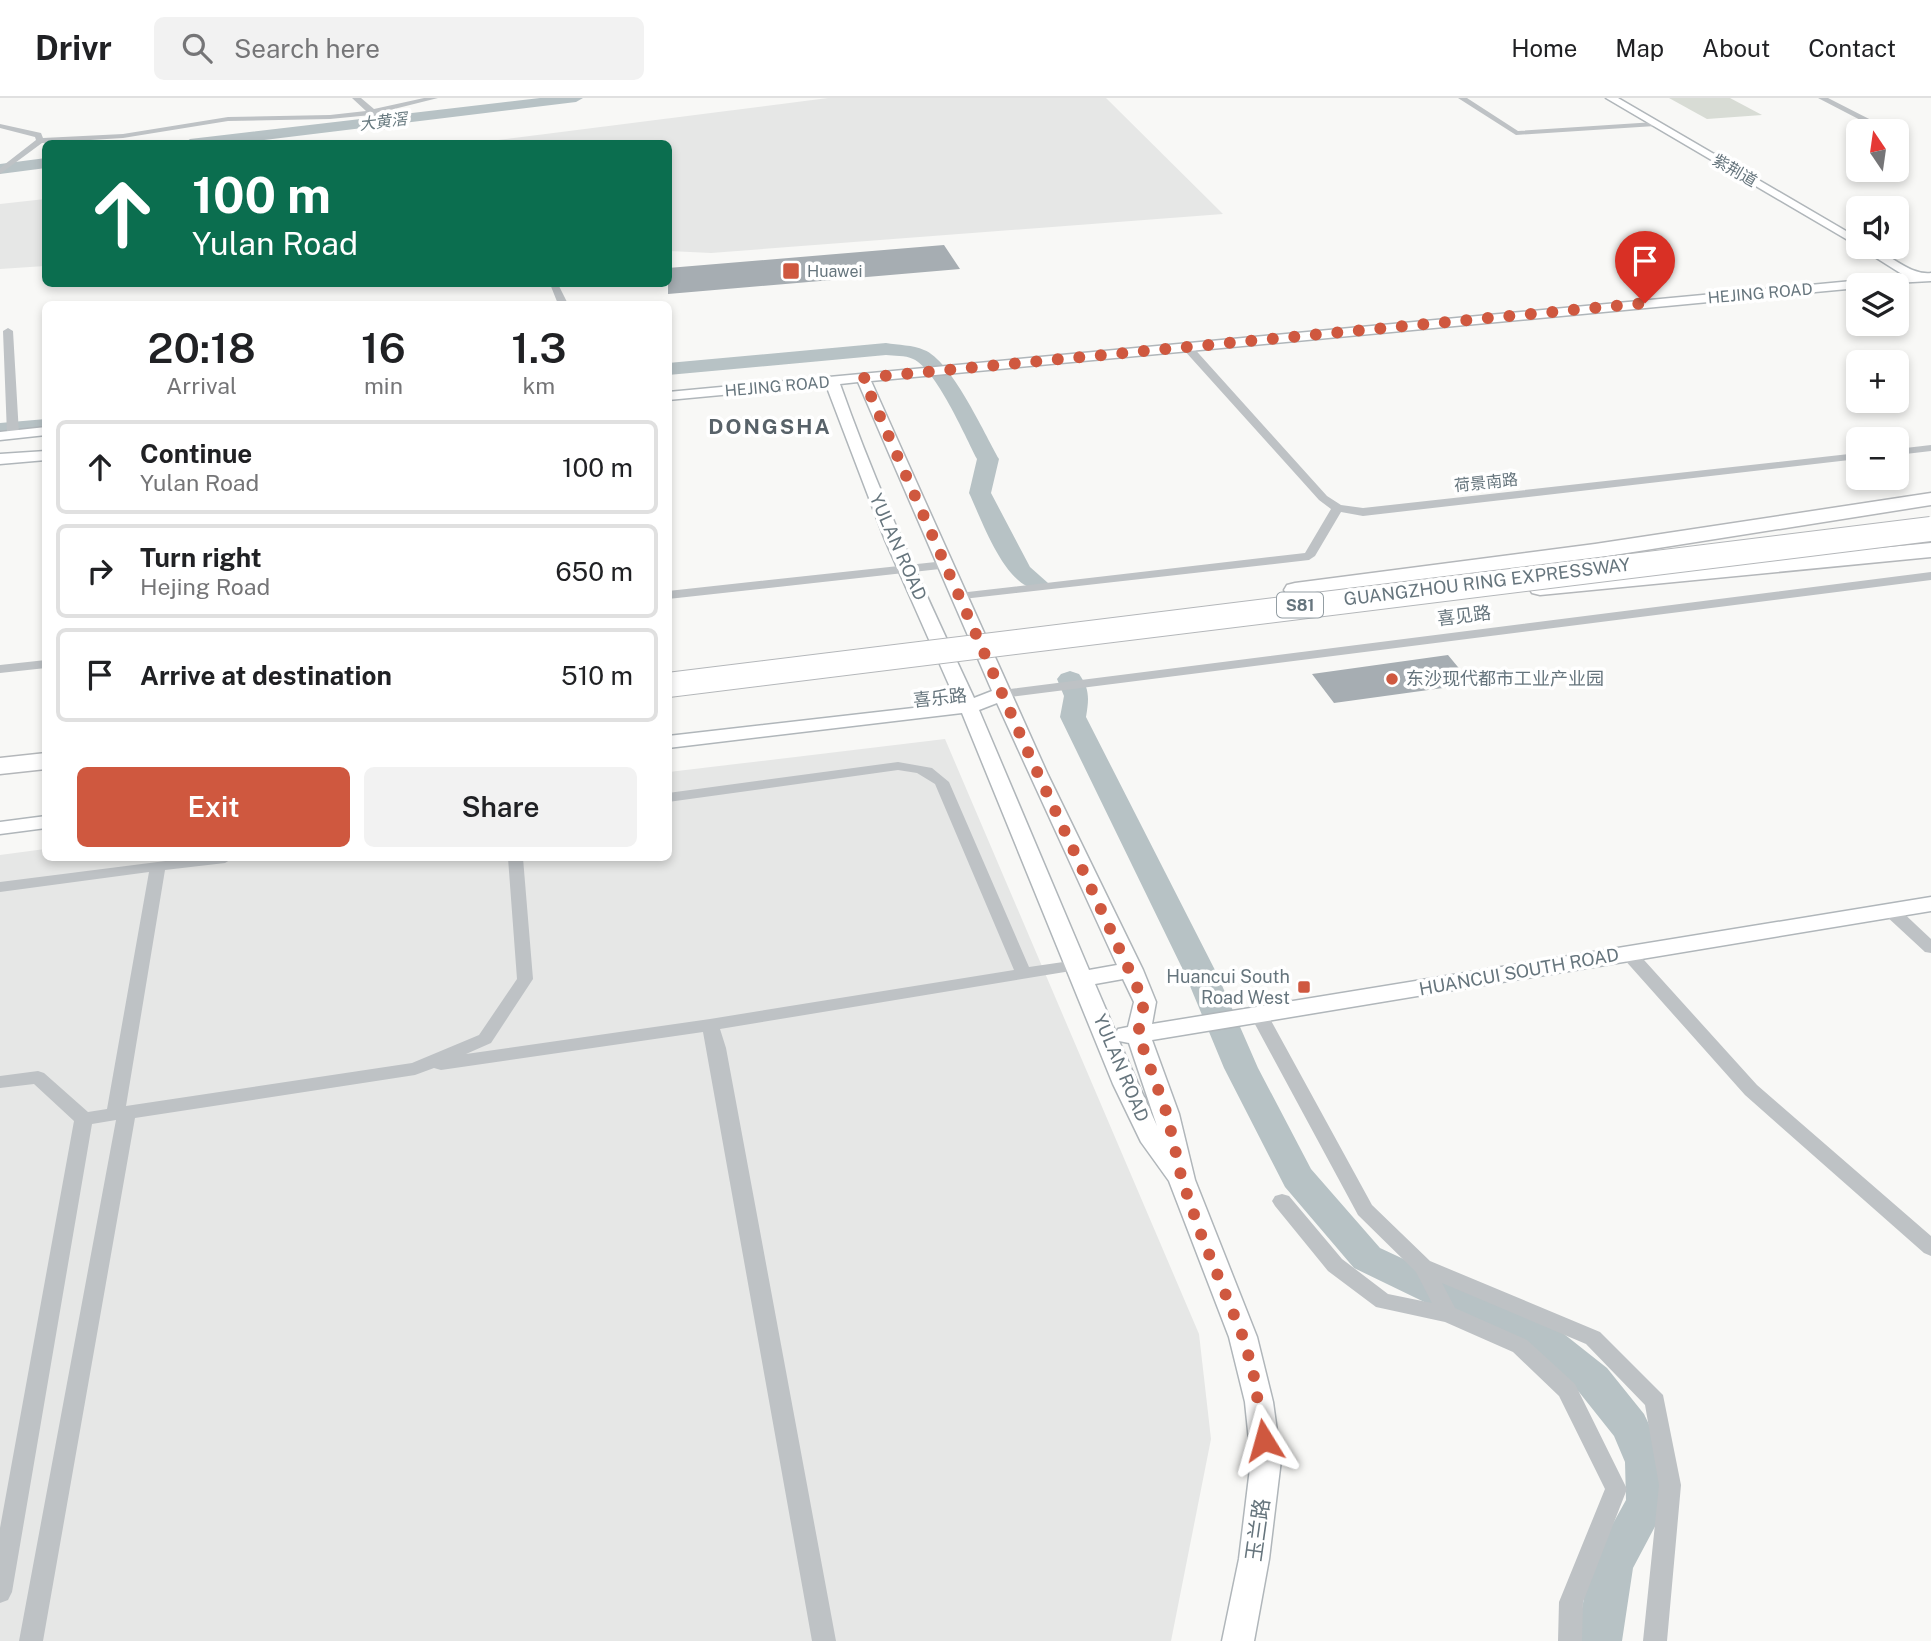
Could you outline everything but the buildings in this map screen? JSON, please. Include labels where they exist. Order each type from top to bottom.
[{"type":"highway","points":[[1295,590],[1595,551],[1931,499]]},
{"type":"highway","name":"GUANGZHOU RING EXPRESSWAY","points":[[672,668],[1931,514]]},
{"type":"highway","name":"GUANGZHOU RING EXPRESSWAY","points":[[672,684],[1931,529]]},
{"type":"highway","points":[[1174,621],[1931,549]]},
{"type":"highway","points":[[0,749],[42,744]]},
{"type":"highway","points":[[0,766],[42,761]]},
{"type":"street","points":[[356,98],[378,120]]},
{"type":"street","points":[[57,140],[123,136],[228,119],[378,120],[435,98]]},
{"type":"street","points":[[1462,98],[1516,133],[1655,124]]},
{"type":"street","name":"紫荆道","points":[[1611,98],[1846,236]]},
{"type":"street","points":[[1822,98],[1865,119]]},
{"type":"street","points":[[0,128],[38,135],[40,141],[8,165],[0,175]]},
{"type":"street","points":[[1889,259],[1925,277],[1931,285]]},
{"type":"street","name":"HEJING ROAD","points":[[672,396],[1925,277]]},
{"type":"street","points":[[8,331],[10,432],[42,432]]},
{"type":"street","points":[[959,597],[1309,556],[1338,508],[1323,498],[1187,347]]},
{"type":"street","name":"YULAN ROAD","points":[[863,378],[1002,694],[1132,970],[1144,1002],[1138,1034],[1167,1114],[1182,1180]]},
{"type":"street","name":"YULAN ROAD","points":[[832,381],[860,458],[966,700],[1107,1035],[1125,1084],[1150,1136],[1182,1180]]},
{"type":"street","points":[[1909,451],[1931,448]]},
{"type":"street","points":[[0,459],[42,454]]},
{"type":"street","name":"荷景南路","points":[[1338,508],[1363,512],[1846,457]]},
{"type":"street","points":[[672,595],[945,565]]},
{"type":"street","name":"喜见路","points":[[1002,694],[1931,576]]},
{"type":"street","points":[[0,669],[42,664]]},
{"type":"street","name":"喜乐路","points":[[672,741],[1002,694]]},
{"type":"street","name":"喜乐路","points":[[672,731],[966,700]]},
{"type":"street","points":[[672,797],[898,766],[918,767],[936,775],[942,782],[1024,974]]},
{"type":"street","points":[[0,816],[42,811]]},
{"type":"street","points":[[0,828],[42,823]]},
{"type":"street","points":[[0,887],[200,861]]},
{"type":"street","points":[[415,1069],[485,1039],[525,979],[515,861]]},
{"type":"street","points":[[31,1641],[121,1113],[158,866]]},
{"type":"street","name":"HUANCUI SOUTH ROAD","points":[[1107,1035],[1174,1030],[1931,904]]},
{"type":"street","points":[[1891,911],[1931,948]]},
{"type":"street","points":[[1629,954],[1751,1090],[1931,1248]]},
{"type":"street","points":[[84,1119],[710,1025],[1024,974],[1132,970]]},
{"type":"street","points":[[1254,1016],[1365,1210],[1423,1267],[1448,1314]]},
{"type":"street","points":[[710,1025],[717,1048],[824,1641]]},
{"type":"street","points":[[0,1082],[38,1077],[84,1119]]},
{"type":"street","points":[[0,1592],[84,1119]]},
{"type":"street","name":"玉兰路","points":[[1182,1180],[1243,1337],[1253,1371],[1266,1460],[1255,1559],[1238,1641]]},
{"type":"street","points":[[1282,1201],[1335,1265],[1383,1301],[1448,1314],[1520,1346],[1567,1390],[1616,1489],[1571,1602],[1570,1641]]},
{"type":"street","points":[[1423,1267],[1593,1338],[1655,1401],[1670,1485],[1655,1641]]},
{"type":"shaded area","points":[[828,98],[1106,98],[1223,214],[711,253],[672,251],[672,140],[498,140]]},
{"type":"shaded area","points":[[1669,98],[1730,98],[1762,115],[1707,119]]},
{"type":"shaded area","points":[[42,199],[42,266],[0,269],[0,204]]},
{"type":"shaded area","points":[[945,739],[1199,1334],[1211,1439],[1171,1641],[0,1641],[0,855],[42,849],[42,861],[672,861],[672,772]]},
{"type":"waterway","name":"大黄滘","points":[[224,140],[576,98]]},
{"type":"waterway","name":"大黄滘","points":[[0,169],[42,164]]},
{"type":"waterway","points":[[672,369],[886,349],[919,354],[928,360],[947,385],[988,459],[980,493],[1020,571],[1036,583]]},
{"type":"waterway","points":[[0,429],[42,425]]},
{"type":"waterway","points":[[1070,679],[1077,696],[1073,717],[1201,974],[1241,1068],[1298,1178],[1367,1258],[1550,1345],[1593,1380],[1630,1426],[1646,1462],[1647,1502],[1612,1565],[1599,1641]]},
{"type":"place","name":"Huawei","points":[[791,271]]},
{"type":"place","name":"东沙现代都市工业产业园","points":[[1392,679]]},
{"type":"place","name":"Huancui South Road West","points":[[1304,987]]},
{"type":"district","name":"DONGSHA","points":[[770,427]]},
{"type":"route","points":[[1264,1440],[1253,1371],[1243,1337],[1182,1180],[1167,1114],[1138,1034],[1144,1002],[1132,970],[1027,750],[863,378],[1645,303]]}]
